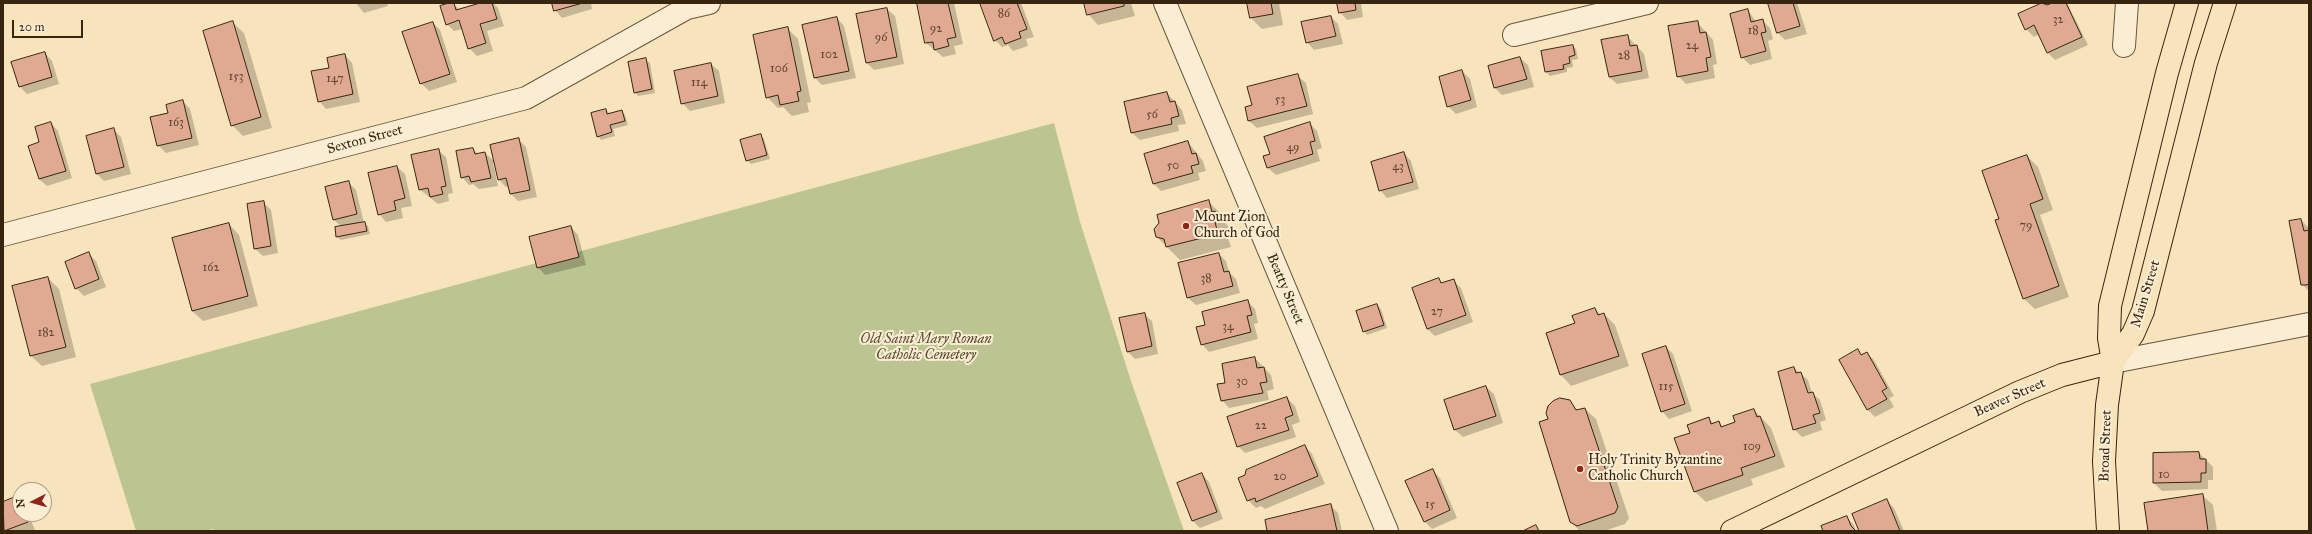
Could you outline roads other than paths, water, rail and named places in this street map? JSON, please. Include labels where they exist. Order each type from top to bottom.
[{"type":"main road","name":"Main Street","points":[[2113,362],[2109,330],[2111,297],[2167,73],[2187,3]]},
{"type":"main road","name":"Main Street","points":[[2113,362],[2133,334],[2145,307],[2208,56],[2225,3]]},
{"type":"main road","name":"Beaver Street","points":[[1732,531],[2020,392],[2062,375],[2113,362]]},
{"type":"main road","name":"Broad Street","points":[[2108,531],[2104,451],[2107,405],[2113,362]]},
{"type":"street","name":"Sexton Street","points":[[3,235],[526,98],[687,8],[709,3]]},
{"type":"street","name":"Beatty Street","points":[[1165,3],[1387,531]]},
{"type":"street","points":[[1514,36],[1647,3]]},
{"type":"street","points":[[2124,46],[2127,3]]},
{"type":"street","name":"Beaver Street","points":[[2113,362],[2309,324]]},
{"type":"place","name":"Mount Zion Church of God","points":[[1186,226]]},
{"type":"place","name":"Holy Trinity Byzantine Catholic Church","points":[[1580,469]]},
{"type":"park label","name":"Old Saint Mary Roman Catholic Cemetery","points":[[926,348]]}]
